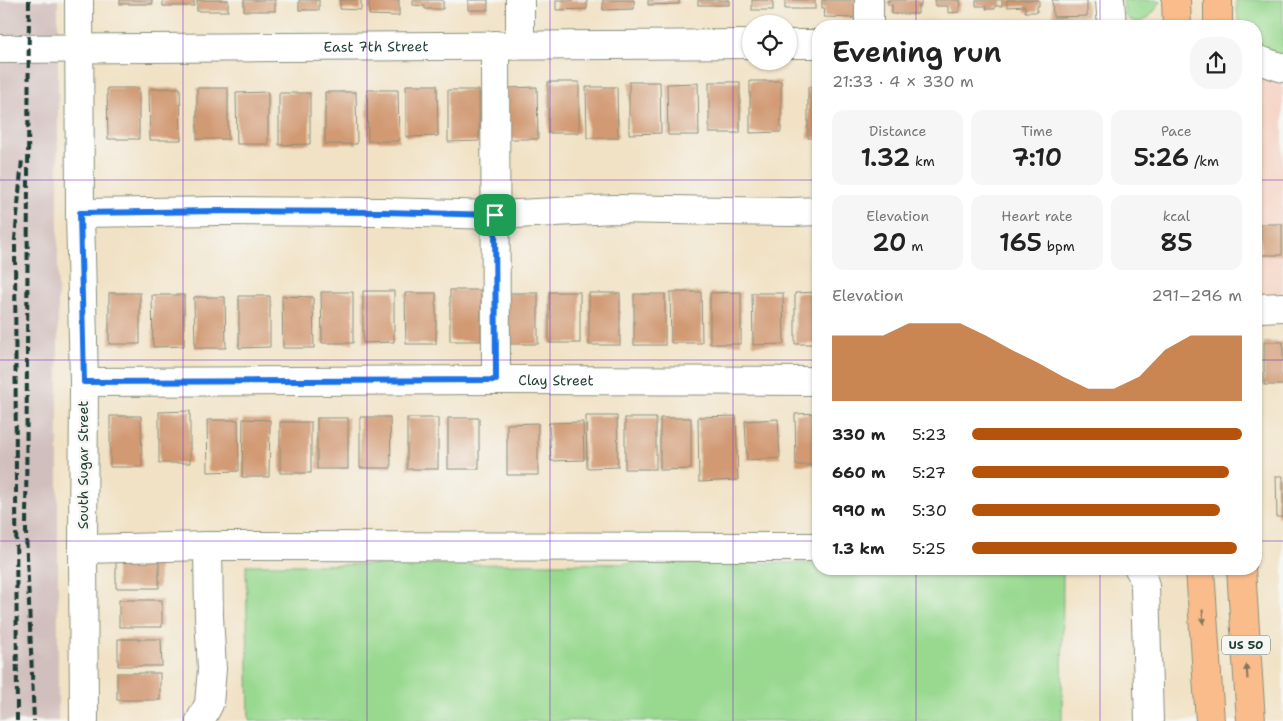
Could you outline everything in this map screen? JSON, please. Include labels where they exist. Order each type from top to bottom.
[{"type":"main road","points":[[1176,0],[1177,20]]},
{"type":"main road","points":[[1218,0],[1218,20]]},
{"type":"main road","name":"US 50","points":[[1200,575],[1210,721]]},
{"type":"main road","name":"US 50","points":[[1240,575],[1251,721]]},
{"type":"street","name":"South Sugar Street","points":[[79,0],[80,213],[84,382],[84,721]]},
{"type":"street","points":[[496,380],[495,215],[508,45],[520,0]]},
{"type":"street","points":[[869,20],[870,0]]},
{"type":"street","points":[[1110,0],[1112,20]]},
{"type":"street","name":"East 7th Street","points":[[0,49],[742,44]]},
{"type":"street","points":[[797,44],[812,44]]},
{"type":"street","points":[[1262,61],[1283,68]]},
{"type":"street","points":[[80,213],[219,211],[495,215],[614,209],[812,212]]},
{"type":"street","name":"Clay Street","points":[[84,382],[812,381]]},
{"type":"street","points":[[200,721],[209,704],[212,668],[208,546]]},
{"type":"street","points":[[83,549],[208,546],[812,547]]},
{"type":"street","points":[[1143,575],[1145,586],[1149,721]]},
{"type":"shaded area","points":[[0,0],[58,0],[58,721],[0,721]]},
{"type":"shaded area","points":[[1262,65],[1283,71],[1283,298],[1262,298]]},
{"type":"green space","points":[[1123,0],[1161,0],[1145,20],[1131,20],[1125,15]]},
{"type":"green space","points":[[1236,0],[1283,0],[1283,55],[1262,48],[1262,20],[1239,20]]},
{"type":"green space","points":[[812,563],[812,575],[1063,575],[1062,721],[249,721],[246,565]]},
{"type":"building","points":[[120,0],[152,0],[152,4],[120,4]]},
{"type":"building","points":[[163,0],[194,0],[194,6],[163,6]]},
{"type":"building","points":[[197,0],[228,0],[228,11],[197,11]]},
{"type":"building","points":[[244,0],[275,0],[275,11],[244,11]]},
{"type":"building","points":[[299,0],[319,0],[319,10],[299,10]]},
{"type":"building","points":[[340,0],[361,0],[361,10],[340,9]]},
{"type":"building","points":[[369,0],[399,0],[399,16],[369,15]]},
{"type":"building","points":[[413,0],[443,0],[443,9],[425,9],[425,6],[413,5]]},
{"type":"building","points":[[468,0],[488,0],[488,10],[468,10]]},
{"type":"building","points":[[556,0],[587,0],[587,9],[556,10]]},
{"type":"building","points":[[603,0],[634,0],[634,9],[603,10]]},
{"type":"building","points":[[648,0],[679,0],[679,4],[648,5]]},
{"type":"building","points":[[698,0],[729,0],[729,5],[698,5]]},
{"type":"building","points":[[752,0],[773,0],[773,10],[752,10]]},
{"type":"building","points":[[785,0],[815,0],[815,9],[785,9]]},
{"type":"building","points":[[822,0],[858,0],[855,18],[824,17],[825,8],[822,8]]},
{"type":"building","points":[[888,0],[921,0],[921,6],[918,6],[918,14],[892,14],[892,5],[888,5]]},
{"type":"building","points":[[935,0],[960,0],[959,12],[948,13],[948,6],[935,6]]},
{"type":"building","points":[[976,0],[1002,0],[1002,6],[995,6],[995,9],[986,9],[986,6],[976,6]]},
{"type":"building","points":[[1007,0],[1039,0],[1039,6],[1037,6],[1037,12],[1025,12],[1025,6],[1007,7]]},
{"type":"building","points":[[1052,0],[1087,0],[1087,16],[1053,17]]},
{"type":"building","points":[[750,81],[781,81],[781,132],[750,133]]},
{"type":"building","points":[[548,82],[579,82],[579,133],[548,133]]},
{"type":"building","points":[[629,82],[660,82],[661,133],[629,134]]},
{"type":"building","points":[[709,82],[740,82],[740,133],[709,133]]},
{"type":"building","points":[[698,83],[699,135],[668,135],[667,84]]},
{"type":"building","points":[[406,85],[437,85],[438,136],[406,137]]},
{"type":"building","points":[[537,87],[538,139],[507,139],[506,88]]},
{"type":"building","points":[[586,87],[617,87],[618,138],[587,138]]},
{"type":"building","points":[[808,87],[812,87],[812,138],[808,138]]},
{"type":"building","points":[[107,88],[139,88],[139,139],[108,139]]},
{"type":"building","points":[[180,88],[181,140],[150,140],[149,89]]},
{"type":"building","points":[[197,88],[228,88],[228,139],[197,139]]},
{"type":"building","points":[[367,90],[398,90],[399,141],[368,141]]},
{"type":"building","points":[[448,90],[479,90],[479,141],[448,142]]},
{"type":"building","points":[[268,92],[268,144],[237,144],[236,93]]},
{"type":"building","points":[[325,92],[356,92],[357,144],[325,144]]},
{"type":"building","points":[[279,93],[310,93],[310,144],[279,145]]},
{"type":"building","points":[[1262,224],[1282,224],[1282,255],[1262,255]]},
{"type":"building","points":[[450,290],[481,290],[481,341],[450,341]]},
{"type":"building","points":[[363,291],[394,291],[394,342],[363,343]]},
{"type":"building","points":[[321,292],[353,292],[353,343],[322,343]]},
{"type":"building","points":[[549,292],[580,292],[580,343],[549,343]]},
{"type":"building","points":[[670,292],[701,292],[702,343],[671,343]]},
{"type":"building","points":[[741,292],[741,344],[710,344],[710,293]]},
{"type":"building","points":[[812,292],[812,344],[795,344],[795,293]]},
{"type":"building","points":[[109,293],[140,293],[140,344],[109,344]]},
{"type":"building","points":[[405,293],[436,293],[436,344],[406,344]]},
{"type":"building","points":[[507,293],[538,293],[538,344],[507,344]]},
{"type":"building","points":[[589,293],[620,293],[620,345],[589,345]]},
{"type":"building","points":[[752,293],[783,293],[784,344],[753,345]]},
{"type":"building","points":[[634,294],[665,294],[665,345],[634,345]]},
{"type":"building","points":[[152,295],[184,295],[184,346],[153,347]]},
{"type":"building","points":[[239,296],[270,296],[270,347],[239,348]]},
{"type":"building","points":[[282,296],[313,297],[314,348],[283,348]]},
{"type":"building","points":[[194,297],[225,297],[226,348],[195,348]]},
{"type":"building","points":[[1264,342],[1283,342],[1283,385],[1264,385]]},
{"type":"building","points":[[190,411],[190,463],[159,463],[159,412]]},
{"type":"building","points":[[812,413],[812,465],[796,465],[795,414]]},
{"type":"building","points":[[110,416],[141,416],[142,467],[110,467]]},
{"type":"building","points":[[586,416],[617,416],[618,467],[587,468]]},
{"type":"building","points":[[736,416],[738,480],[699,482],[698,417]]},
{"type":"building","points":[[360,417],[390,417],[391,468],[360,468]]},
{"type":"building","points":[[317,418],[348,418],[348,469],[317,469]]},
{"type":"building","points":[[407,418],[438,418],[438,469],[407,469]]},
{"type":"building","points":[[448,418],[479,418],[479,469],[448,469]]},
{"type":"building","points":[[625,418],[656,418],[656,469],[625,469]]},
{"type":"building","points":[[660,418],[691,418],[691,469],[660,470]]},
{"type":"building","points":[[243,419],[270,420],[269,477],[242,477]]},
{"type":"building","points":[[778,419],[780,458],[747,460],[745,421]]},
{"type":"building","points":[[207,420],[238,420],[239,471],[208,472]]},
{"type":"building","points":[[280,422],[311,422],[311,473],[280,473]]},
{"type":"building","points":[[583,422],[584,460],[551,461],[549,423]]},
{"type":"building","points":[[538,423],[538,475],[507,475],[507,424]]},
{"type":"building","points":[[1276,476],[1283,476],[1283,517],[1277,517]]},
{"type":"building","points":[[159,561],[159,588],[116,588],[116,562]]},
{"type":"building","points":[[119,600],[162,600],[162,627],[119,627]]},
{"type":"building","points":[[118,639],[161,639],[162,666],[118,666]]},
{"type":"building","points":[[117,673],[160,673],[160,700],[117,700]]},
{"type":"railway","points":[[29,0],[26,533],[34,721]]},
{"type":"railway","points":[[17,721],[15,240],[22,159]]},
{"type":"route","points":[[219,211],[495,215],[496,380],[84,382],[80,213],[219,211]]}]
